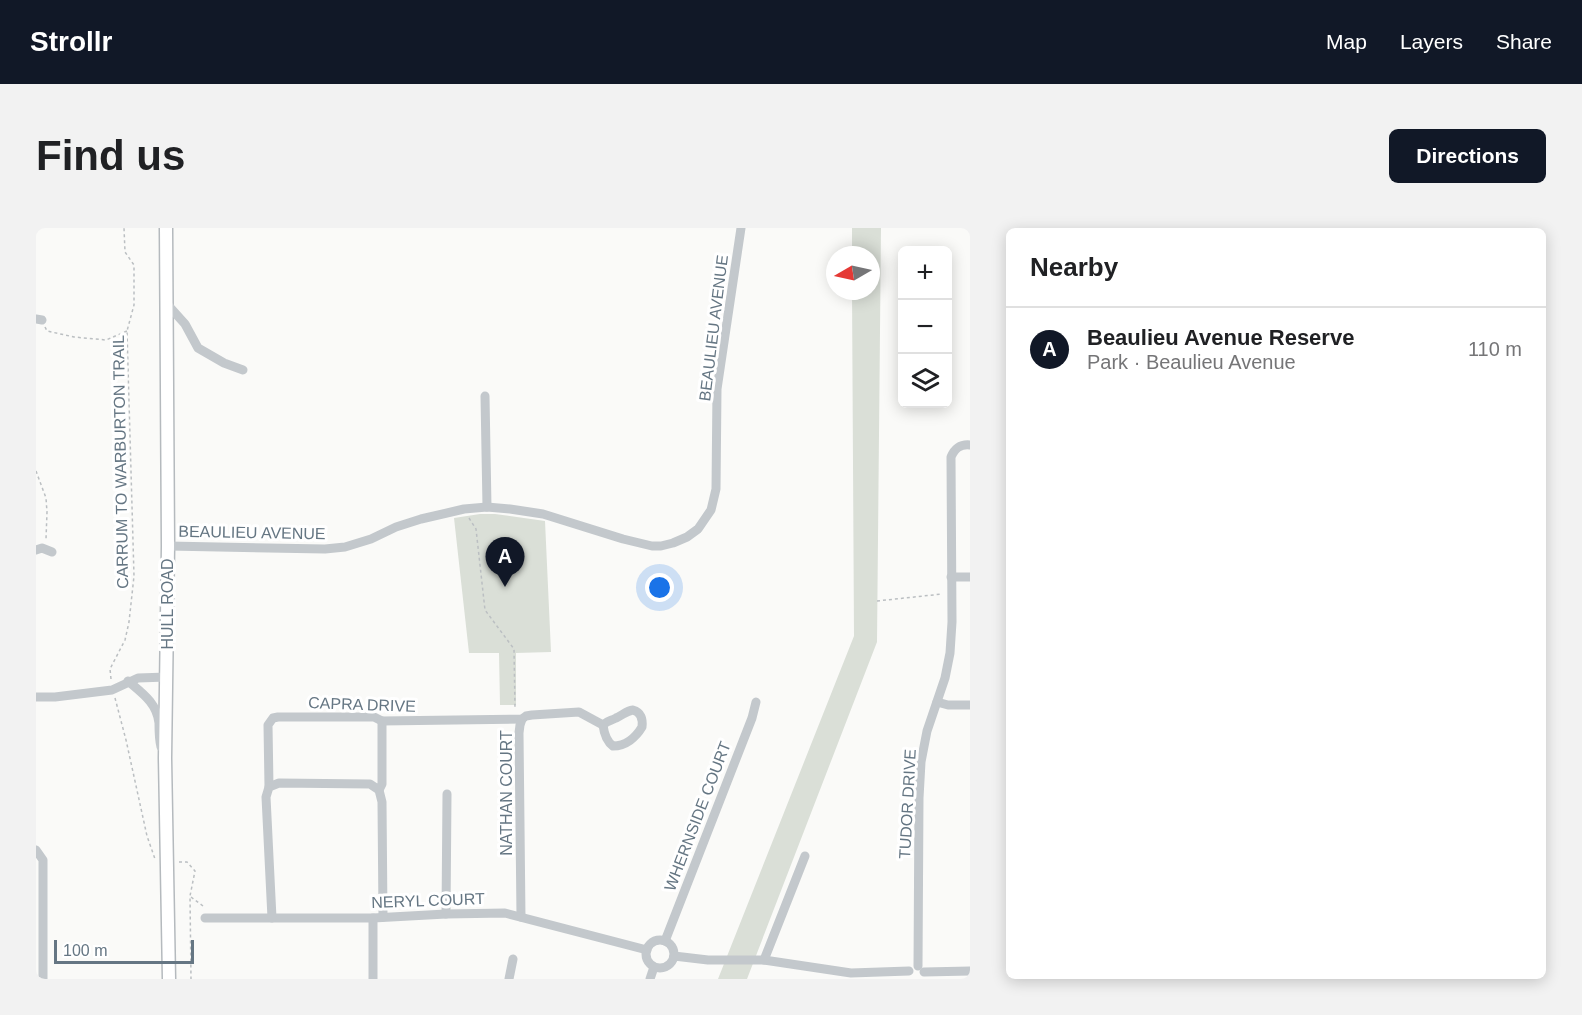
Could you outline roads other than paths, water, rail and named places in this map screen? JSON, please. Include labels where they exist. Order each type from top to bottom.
[{"type":"main road","name":"HULL ROAD","points":[[166,228],[168,546],[165,758],[168,979]]},
{"type":"street","name":"BEAULIEU AVENUE","points":[[168,546],[325,549],[345,547],[421,519],[464,509],[487,507],[543,514],[652,546],[673,543],[687,537],[698,529],[711,510],[716,489],[717,389],[741,228]]},
{"type":"street","points":[[167,304],[185,324],[198,348],[224,363],[243,370]]},
{"type":"street","points":[[485,396],[487,507]]},
{"type":"street","name":"TUDOR DRIVE","points":[[921,972],[919,798],[921,762],[927,731],[945,678],[950,653],[951,457],[954,449],[963,444],[970,445]]},
{"type":"street","points":[[39,549],[52,552]]},
{"type":"street","points":[[951,577],[970,577]]},
{"type":"street","points":[[36,697],[112,690],[138,678],[167,677]]},
{"type":"street","points":[[128,681],[146,696],[157,711],[160,743],[165,758]]},
{"type":"street","name":"WHERNSIDE COURT","points":[[665,941],[752,718],[756,702]]},
{"type":"street","points":[[937,702],[948,705],[970,705]]},
{"type":"street","name":"NATHAN COURT","points":[[521,917],[519,733],[522,719],[532,715],[579,712],[603,725],[609,743],[614,746],[631,740],[639,732],[643,722],[639,712],[633,710],[603,725]]},
{"type":"street","name":"CAPRA DRIVE","points":[[270,787],[267,731],[273,718],[374,717],[382,721],[522,719]]},
{"type":"street","points":[[373,979],[378,918],[382,721]]},
{"type":"street","points":[[272,918],[266,798],[270,787],[279,783],[370,784],[379,790]]},
{"type":"street","points":[[446,914],[447,794]]},
{"type":"street","points":[[36,850],[43,860],[43,979]]},
{"type":"street","points":[[764,960],[805,856]]},
{"type":"street","name":"NERYL COURT","points":[[205,918],[378,918],[505,913],[647,950]]},
{"type":"street","points":[[665,941],[673,950],[672,962],[667,967],[654,967],[649,963],[647,950],[654,942],[665,941]]},
{"type":"street","points":[[674,956],[708,960],[764,960],[850,973],[910,975],[910,968],[921,972],[970,971]]},
{"type":"street","points":[[509,979],[513,959]]},
{"type":"street","points":[[650,979],[654,967]]},
{"type":"place","name":"Beaulieu Avenue Reserve","points":[[505,587]]}]
